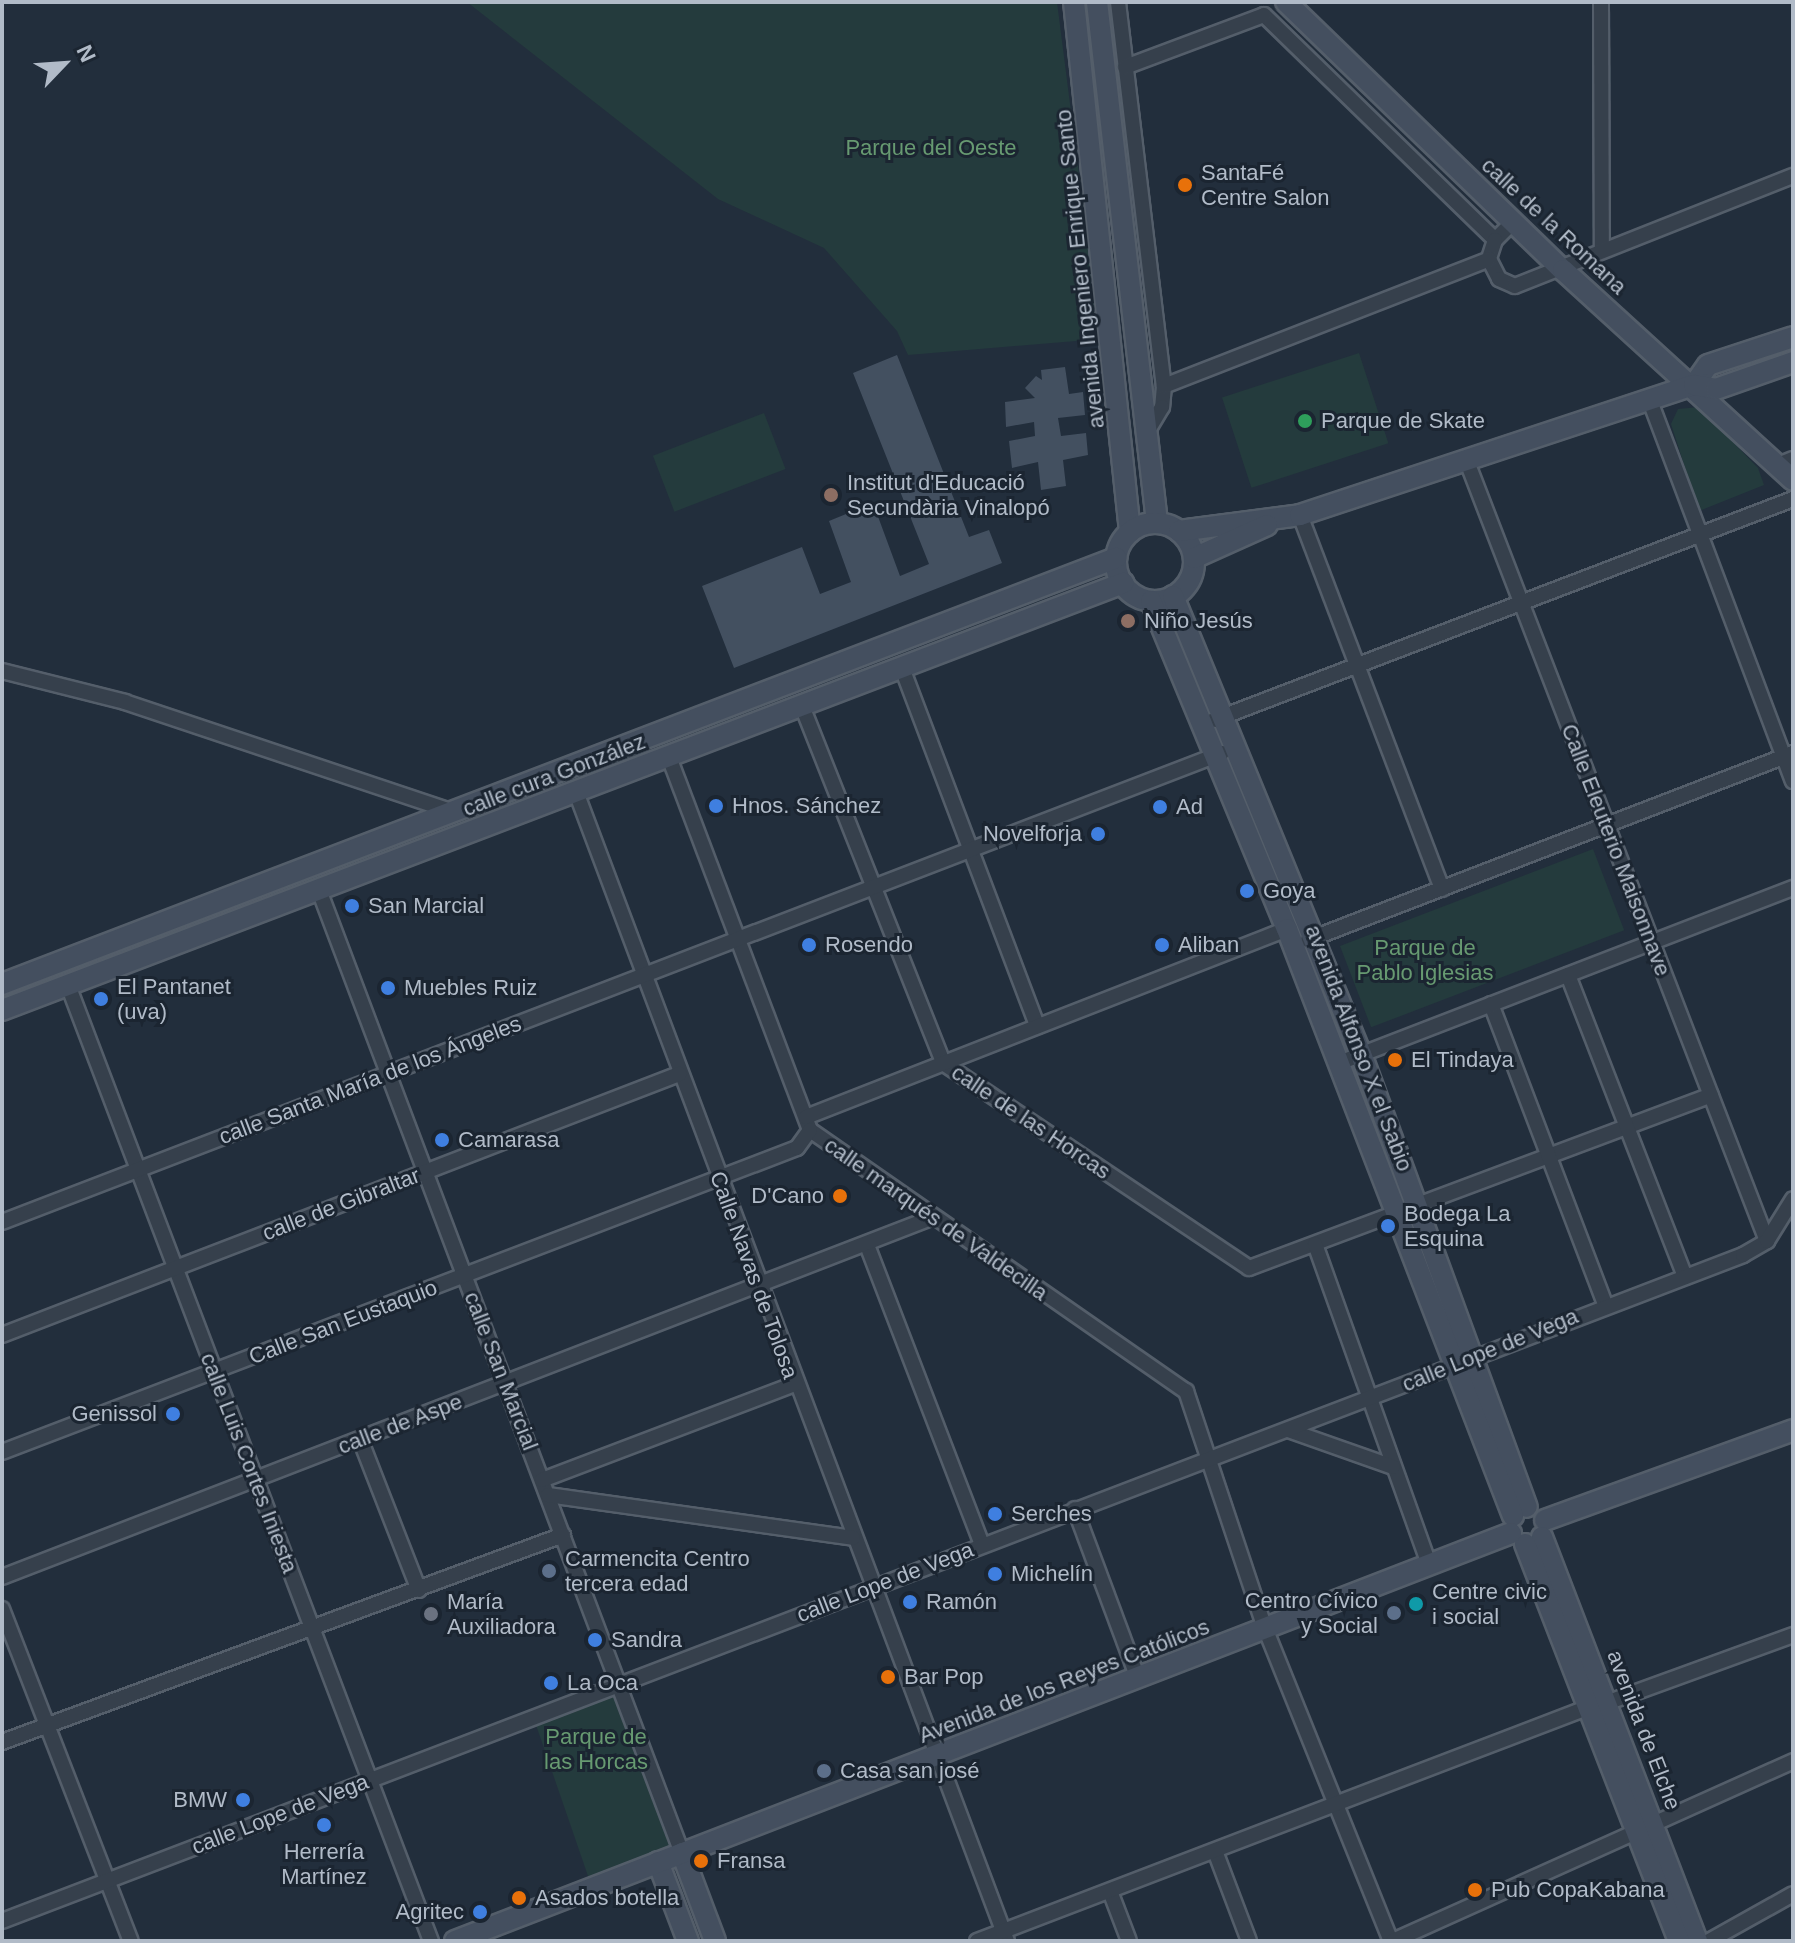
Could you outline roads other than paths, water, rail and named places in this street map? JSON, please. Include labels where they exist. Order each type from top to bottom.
[{"type":"street","name":"avenida Ingeniero Enrique Santo","points":[[1074,2],[1130,532]]},
{"type":"street","name":"avenida Ingeniero Enrique Santo","points":[[1097,2],[1157,522]]},
{"type":"street","points":[[1118,2],[1164,386],[1162,407],[1145,435]]},
{"type":"street","points":[[1125,67],[1264,15],[1273,2]]},
{"type":"street","name":"calle de la Romana","points":[[1286,2],[1563,270],[1788,468]]},
{"type":"street","points":[[1601,2],[1602,248]]},
{"type":"street","points":[[1264,15],[1495,240]]},
{"type":"street","points":[[1513,222],[1495,240],[1489,259],[1499,279],[1515,286],[1563,270],[1602,248],[1793,176]]},
{"type":"street","points":[[1164,386],[1489,259]]},
{"type":"street","points":[[1694,385],[1708,365],[1793,337]]},
{"type":"street","points":[[1179,531],[1194,558],[1191,577],[1173,596],[1151,601],[1123,583],[1116,558],[1130,532],[1157,522],[1179,531],[1300,515],[1694,385],[1716,389],[1793,362]]},
{"type":"street","points":[[1650,401],[1788,755],[1793,781]]},
{"type":"street","name":"Calle Eleuterio Maisonnave","points":[[1466,459],[1767,1241]]},
{"type":"street","points":[[1202,724],[1522,605],[1793,499]]},
{"type":"street","points":[[1300,515],[1442,889]]},
{"type":"street","points":[[1194,558],[1277,519]]},
{"type":"street","name":"calle cura González","points":[[2,984],[1116,558]]},
{"type":"street","name":"calle cura González","points":[[2,1010],[1123,583]]},
{"type":"street","name":"avenida Alfonso X el Sabio","points":[[1173,596],[1361,1054],[1407,1208]]},
{"type":"street","name":"avenida Alfonso X el Sabio","points":[[1151,601],[1339,1063],[1407,1208],[1527,1526]]},
{"type":"street","points":[[902,668],[1037,1026]]},
{"type":"street","points":[[2,671],[125,702],[451,811]]},
{"type":"street","name":"calle de las Horcas","points":[[802,706],[943,1063],[1249,1268],[1711,1095]]},
{"type":"street","name":"calle Santa María de los Ángeles","points":[[2,1222],[1236,748]]},
{"type":"street","name":"Calle San Eustaquio","points":[[2,1452],[797,1148],[808,1123],[943,1063],[1037,1026],[1290,938],[1315,938],[1788,755]]},
{"type":"street","name":"calle marqués de Valdecilla","points":[[669,757],[808,1123],[931,1218],[1186,1391],[1265,1628],[1392,1941]]},
{"type":"street","name":"Calle Navas de Tolosa","points":[[576,792],[758,1289],[1005,1936]]},
{"type":"street","points":[[1339,1063],[1793,888]]},
{"type":"street","name":"calle San Marcial","points":[[319,890],[563,1535],[621,1680],[682,1853]]},
{"type":"street","points":[[1568,975],[1685,1277]]},
{"type":"street","name":"calle Luis Cortes Iniesta","points":[[68,985],[431,1941]]},
{"type":"street","points":[[1491,1004],[1605,1304]]},
{"type":"street","name":"calle de Gibraltar","points":[[2,1335],[679,1074]]},
{"type":"street","points":[[1767,1241],[1793,1199]]},
{"type":"street","name":"calle de Aspe","points":[[2,1577],[758,1289],[931,1218]]},
{"type":"street","name":"calle Lope de Vega","points":[[2,1921],[621,1680],[1288,1430],[1605,1304],[1685,1277],[1767,1241]]},
{"type":"street","points":[[1315,1244],[1366,1399],[1429,1564]]},
{"type":"street","points":[[867,1245],[982,1545]]},
{"type":"street","points":[[542,1480],[795,1384]]},
{"type":"street","points":[[1288,1430],[1393,1467]]},
{"type":"street","name":"Avenida de los Reyes Católicos","points":[[455,1941],[1527,1526],[1793,1430]]},
{"type":"street","points":[[360,1439],[419,1590]]},
{"type":"street","points":[[548,1495],[853,1538]]},
{"type":"street","points":[[1075,1509],[1138,1678]]},
{"type":"street","name":"avenida de Elche","points":[[1527,1526],[1646,1827],[1697,1941]]},
{"type":"street","points":[[2,1742],[563,1535]]},
{"type":"street","points":[[2,1609],[131,1941]]},
{"type":"street","points":[[977,1941],[1005,1936],[1110,1891],[1599,1705],[1793,1635]]},
{"type":"street","points":[[1392,1941],[1793,1761]]},
{"type":"street","name":"avenida de Elche","points":[[1646,1827],[1679,1941]]},
{"type":"street","points":[[1215,1851],[1249,1941]]},
{"type":"street","points":[[682,1853],[715,1941]]},
{"type":"street","points":[[658,1862],[688,1941]]},
{"type":"street","points":[[1110,1891],[1129,1941]]},
{"type":"street","points":[[1709,1941],[1793,1894]]},
{"type":"place","name":"SantaFé Centre Salon","points":[[1185,185]]},
{"type":"place","name":"Parque de Skate","points":[[1305,421]]},
{"type":"place","name":"Institut d'Educació Secundària Vinalopó","points":[[831,495]]},
{"type":"place","name":"Niño Jesús","points":[[1128,621]]},
{"type":"place","name":"Hnos. Sánchez","points":[[716,806]]},
{"type":"place","name":"Ad","points":[[1160,807]]},
{"type":"place","name":"Novelforja","points":[[1098,834]]},
{"type":"place","name":"Goya","points":[[1247,891]]},
{"type":"place","name":"San Marcial","points":[[352,906]]},
{"type":"place","name":"Rosendo","points":[[809,945]]},
{"type":"place","name":"Aliban","points":[[1162,945]]},
{"type":"place","name":"Muebles Ruiz","points":[[388,988]]},
{"type":"place","name":"El Pantanet (uva)","points":[[101,999]]},
{"type":"place","name":"El Tindaya","points":[[1395,1060]]},
{"type":"place","name":"Camarasa","points":[[442,1140]]},
{"type":"place","name":"D'Cano","points":[[840,1196]]},
{"type":"place","name":"Bodega La Esquina","points":[[1388,1226]]},
{"type":"place","name":"Genissol","points":[[173,1414]]},
{"type":"place","name":"Serches","points":[[995,1514]]},
{"type":"place","name":"Carmencita Centro tercera edad","points":[[549,1571]]},
{"type":"place","name":"Michelín","points":[[995,1574]]},
{"type":"place","name":"Ramón","points":[[910,1602]]},
{"type":"place","name":"Centre civic i social","points":[[1416,1604]]},
{"type":"place","name":"Centro Cívico y Social","points":[[1394,1613]]},
{"type":"place","name":"María Auxiliadora","points":[[431,1614]]},
{"type":"place","name":"Sandra","points":[[595,1640]]},
{"type":"place","name":"Bar Pop","points":[[888,1677]]},
{"type":"place","name":"La Oca","points":[[551,1683]]},
{"type":"place","name":"Casa san josé","points":[[824,1771]]},
{"type":"place","name":"BMW","points":[[243,1800]]},
{"type":"place","name":"Herrería Martínez","points":[[324,1825]]},
{"type":"place","name":"Fransa","points":[[701,1861]]},
{"type":"place","name":"Pub CopaKabana","points":[[1475,1890]]},
{"type":"place","name":"Asados botella","points":[[519,1898]]},
{"type":"place","name":"Agritec","points":[[480,1912]]},
{"type":"park label","name":"Parque del Oeste","points":[[931,148]]},
{"type":"park label","name":"Parque de Pablo Iglesias","points":[[1425,960]]},
{"type":"park label","name":"Parque de las Horcas","points":[[596,1748]]}]
